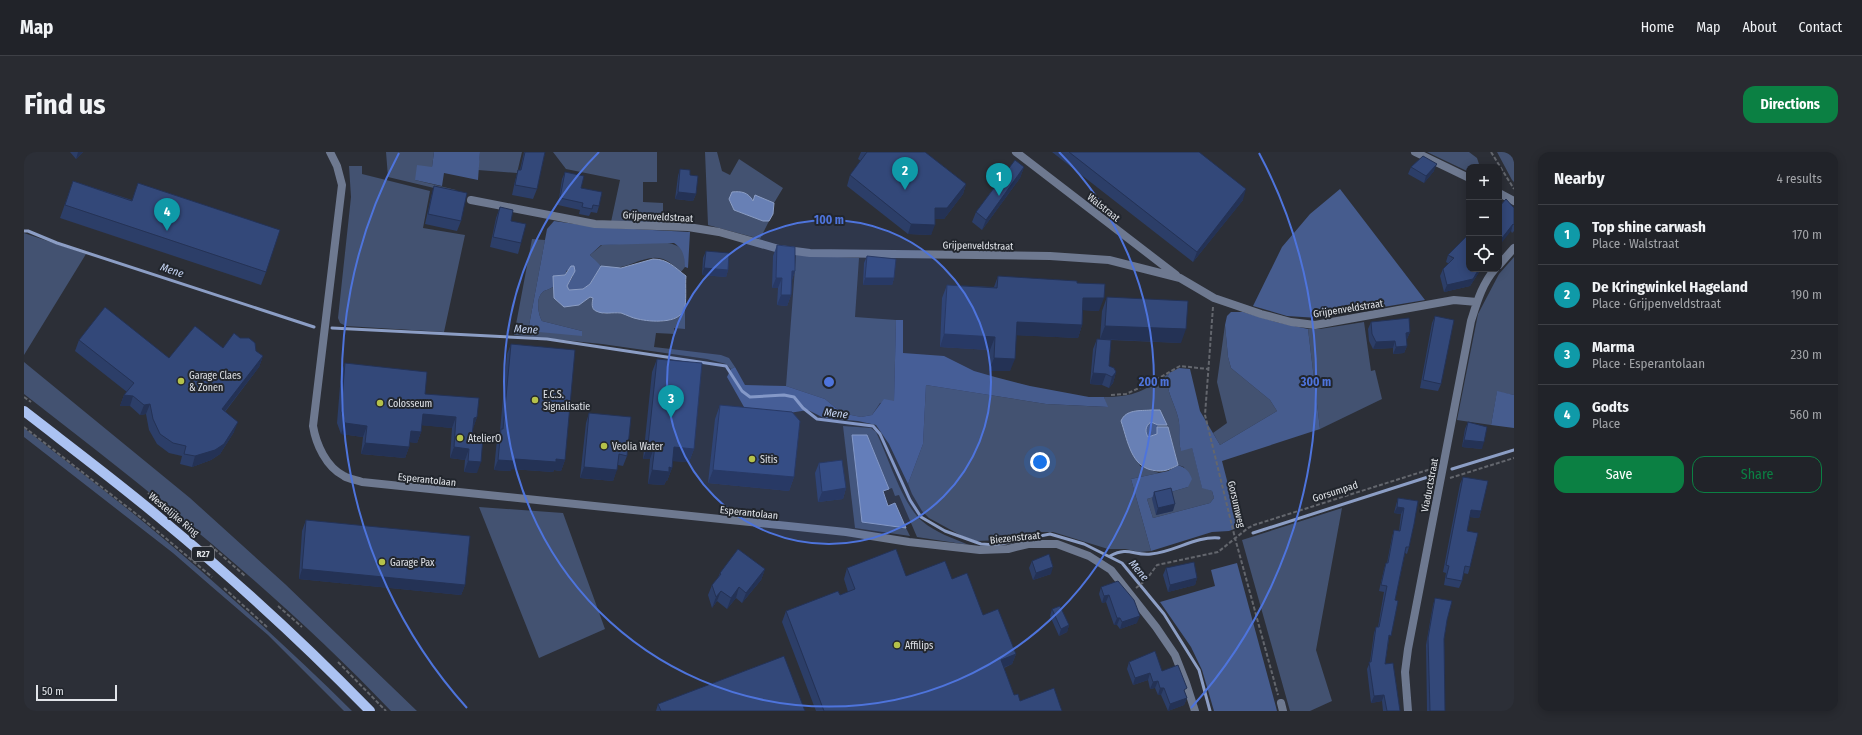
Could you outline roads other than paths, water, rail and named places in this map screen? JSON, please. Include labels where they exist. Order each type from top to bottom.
[{"type":"main road","name":"Westelijke Ring","points":[[24,411],[160,517],[223,571],[284,626],[370,711]]},
{"type":"street","name":"Esperantolaan","points":[[330,152],[337,166],[342,185],[313,426],[316,440],[329,464],[343,476],[362,482],[846,532]]},
{"type":"street","name":"Walstraat","points":[[1016,152],[1180,278]]},
{"type":"street","points":[[1415,152],[1466,177]]},
{"type":"street","points":[[1502,195],[1514,201]]},
{"type":"street","name":"Grijpenveldstraat","points":[[471,200],[595,224],[688,227],[707,230],[779,249],[804,253],[1050,256],[1109,260],[1180,278],[1214,298],[1291,322],[1315,325],[1454,300],[1477,302]]},
{"type":"street","points":[[1502,262],[1514,248]]},
{"type":"street","name":"Viaductstraat","points":[[1408,711],[1405,672],[1408,649],[1439,481],[1471,321],[1487,278],[1493,272]]},
{"type":"street","name":"Biezenstraat","points":[[846,532],[909,542],[980,550],[1008,549],[1028,544],[1057,544],[1089,556],[1111,570],[1156,627],[1175,655],[1186,682],[1195,711]]},
{"type":"waterway","name":"Mene","points":[[24,231],[28,231],[57,243],[314,327]]},
{"type":"waterway","name":"Mene","points":[[332,328],[547,339],[726,366],[742,391],[750,397],[784,395],[794,397],[803,408],[817,419],[873,426],[880,434],[910,500],[921,517],[945,531],[981,544],[996,545],[1050,534],[1084,544],[1122,563],[1164,614],[1199,670],[1210,711]]},
{"type":"waterway","points":[[1452,469],[1514,450]]},
{"type":"waterway","points":[[1253,533],[1431,476]]},
{"type":"waterway","points":[[1110,556],[1122,552],[1145,554],[1160,553],[1202,539],[1219,538]]},
{"type":"place","name":"De Kringwinkel Hageland","points":[[905,190]]},
{"type":"place","name":"Top shine carwash","points":[[999,196]]},
{"type":"place","name":"Godts","points":[[167,231]]},
{"type":"place","name":"Garage Claes & Zonen","points":[[181,381]]},
{"type":"place","name":"E.C.S. Signalisatie","points":[[535,400]]},
{"type":"place","name":"Colosseum","points":[[380,403]]},
{"type":"place","name":"Marma","points":[[671,418]]},
{"type":"place","name":"AtelierO","points":[[460,438]]},
{"type":"place","name":"Veolia Water","points":[[604,446]]},
{"type":"place","name":"Sitis","points":[[752,459]]},
{"type":"place","name":"Garage Pax","points":[[382,562]]},
{"type":"place","name":"Affilips","points":[[897,645]]}]
